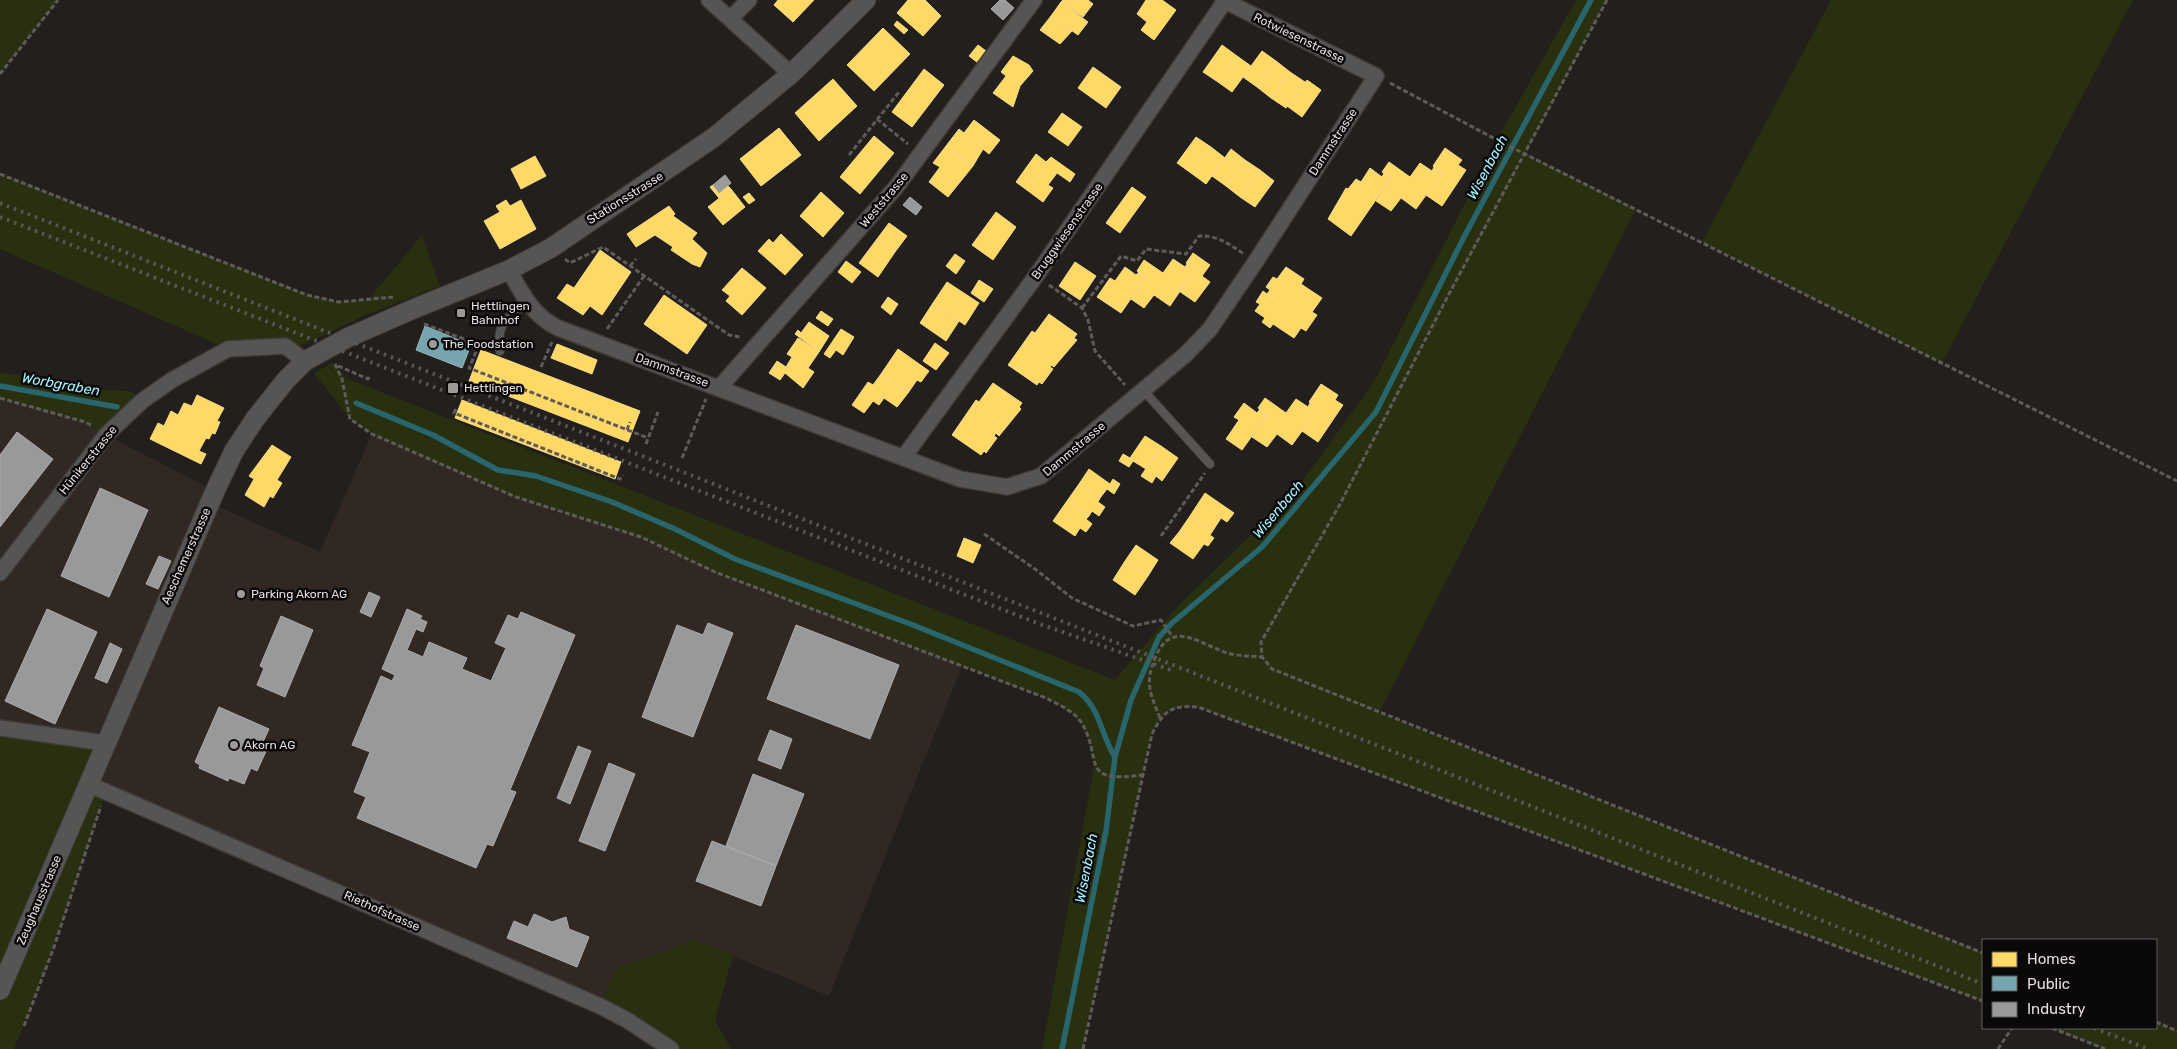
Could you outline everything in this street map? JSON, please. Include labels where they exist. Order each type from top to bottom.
[{"type":"street","points":[[709,0],[791,74]]},
{"type":"street","points":[[731,18],[749,0]]},
{"type":"street","name":"Stationsstrasse","points":[[347,338],[534,259],[586,222],[687,158],[791,74],[866,0]]},
{"type":"street","name":"Weststrasse","points":[[719,388],[897,186],[1034,0]]},
{"type":"street","name":"Rotwiesenstrasse","points":[[1224,1],[1376,76]]},
{"type":"street","name":"Bruggwiesenstrasse","points":[[903,458],[1036,276],[1224,1]]},
{"type":"street","name":"Dammstrasse","points":[[510,270],[527,302],[550,324],[960,480],[1007,487],[1042,476],[1140,394],[1198,342],[1256,261],[1376,76]]},
{"type":"street","name":"Aeschemerstrasse","points":[[77,811],[105,743],[234,451],[270,399],[313,356],[347,338]]},
{"type":"street","name":"Hünikerstrasse","points":[[0,574],[106,435],[142,401],[172,380],[228,349],[285,346],[313,356]]},
{"type":"street","points":[[0,728],[105,743]]},
{"type":"street","name":"Riethofstrasse","points":[[88,784],[600,1006],[627,1020],[671,1049]]},
{"type":"street","name":"Zeughausstrasse","points":[[0,990],[77,811]]},
{"type":"lane","points":[[500,351],[499,332],[501,325],[527,302]]},
{"type":"lane","points":[[1140,394],[1210,464]]},
{"type":"path","points":[[0,74],[58,0]]},
{"type":"path","points":[[1607,0],[1526,154],[1450,292],[1339,506],[1261,642],[1262,657],[1272,669],[1379,713],[1982,953]]},
{"type":"path","points":[[1376,76],[1504,143],[2177,481]]},
{"type":"path","points":[[849,155],[899,92]]},
{"type":"path","points":[[877,120],[921,153]]},
{"type":"path","points":[[0,174],[308,295],[339,302],[393,297],[406,302],[415,320],[465,340],[500,351]]},
{"type":"path","points":[[1082,308],[1121,256],[1137,261],[1146,249],[1186,254],[1199,236],[1210,235],[1220,238],[1256,261]]},
{"type":"path","points":[[561,256],[570,263],[603,247],[729,335],[740,337]]},
{"type":"path","points":[[630,266],[636,259]]},
{"type":"path","points":[[598,342],[644,276]]},
{"type":"path","points":[[1036,276],[1082,308],[1088,320],[1096,352],[1140,394]]},
{"type":"path","points":[[461,348],[465,340]]},
{"type":"path","points":[[541,367],[552,342]]},
{"type":"path","points":[[479,345],[468,368],[648,438]]},
{"type":"path","points":[[313,356],[368,379],[370,375]]},
{"type":"path","points":[[337,366],[350,419],[372,434],[516,497],[641,537],[715,572],[1046,698],[1080,720],[1088,735],[1094,766],[1104,775],[1122,778],[1142,775]]},
{"type":"path","points":[[0,398],[85,422],[106,435]]},
{"type":"path","points":[[682,458],[703,407]]},
{"type":"path","points":[[456,409],[454,413],[620,480],[623,475]]},
{"type":"path","points":[[646,444],[658,412]]},
{"type":"path","points":[[464,424],[466,418]]},
{"type":"path","points":[[627,430],[630,422]]},
{"type":"path","points":[[1161,536],[1210,464]]},
{"type":"path","points":[[606,480],[608,475]]},
{"type":"path","points":[[984,534],[1035,569],[1072,598],[1133,626],[1164,622],[1172,636]]},
{"type":"path","points":[[1160,718],[1148,688],[1149,672],[1160,647],[1172,636],[1181,635],[1192,638],[1229,653],[1262,657]]},
{"type":"path","points":[[1083,1049],[1152,734],[1160,718],[1171,710],[1182,706],[1198,707],[1982,1001]]},
{"type":"path","points":[[24,1026],[54,947],[106,792]]},
{"type":"path","points":[[2157,1022],[2177,1031]]},
{"type":"path","points":[[1998,1049],[2011,1029]]},
{"type":"path","points":[[2055,1029],[2105,1049]]},
{"type":"shaded area","points":[[0,398],[85,422],[106,435],[215,491],[210,503],[320,552],[372,434],[516,497],[641,537],[715,572],[962,666],[829,996],[695,940],[617,968],[600,1006],[152,812],[0,728]]},
{"type":"green space","points":[[0,0],[58,0],[0,74]]},
{"type":"green space","points":[[1576,0],[1607,0],[1526,154],[1636,209],[1379,713],[1982,953],[1982,1001],[1198,707],[1182,707],[1175,708],[1165,714],[1152,734],[1083,1049],[1042,1049],[1094,767],[1085,732],[1076,718],[1046,698],[715,572],[641,537],[516,497],[372,434],[350,419],[314,373],[332,363],[348,379],[1115,680],[1178,606],[1293,494],[1374,382],[1497,140]]},
{"type":"green space","points":[[1831,0],[2133,0],[1942,363],[1702,242]]},
{"type":"green space","points":[[0,174],[307,295],[339,302],[368,300],[422,235],[440,286],[368,314],[300,346],[228,349],[0,249]]},
{"type":"green space","points":[[0,372],[100,390],[130,391],[142,401],[106,435],[85,422],[0,398]]},
{"type":"green space","points":[[0,728],[105,743],[88,784],[106,792],[54,947],[14,1049],[0,1049]]},
{"type":"green space","points":[[695,940],[733,955],[715,1020],[731,1049],[671,1049],[600,1006],[617,968]]},
{"type":"green space","points":[[2157,1022],[2177,1031],[2177,1049],[2105,1049],[2055,1029],[2157,1029]]},
{"type":"building: Homes","points":[[778,0],[814,0],[793,22],[774,5]]},
{"type":"building: Homes","points":[[908,0],[925,0],[941,16],[923,36],[897,13]]},
{"type":"building: Homes","points":[[1063,0],[1088,0],[1093,4],[1083,17],[1061,2]]},
{"type":"building: Homes","points":[[1146,0],[1162,0],[1176,10],[1154,40],[1141,30],[1147,22],[1137,14]]},
{"type":"building: Homes","points":[[1061,2],[1088,22],[1078,35],[1051,16]]},
{"type":"building: Homes","points":[[1051,16],[1072,31],[1060,44],[1040,30]]},
{"type":"building: Homes","points":[[897,21],[908,30],[904,34],[894,25]]},
{"type":"building: Homes","points":[[883,28],[910,54],[874,91],[847,65]]},
{"type":"building: Homes","points":[[978,45],[986,51],[978,63],[969,56]]},
{"type":"building: Homes","points":[[1222,45],[1237,56],[1218,82],[1203,72]]},
{"type":"building: Homes","points":[[1262,51],[1276,61],[1257,87],[1243,77]]},
{"type":"building: Homes","points":[[1013,56],[1029,65],[1033,71],[1020,86],[1013,107],[993,93],[1006,76],[1001,72]]},
{"type":"building: Homes","points":[[1237,56],[1251,66],[1232,92],[1218,82]]},
{"type":"building: Homes","points":[[1276,61],[1290,72],[1271,98],[1257,87]]},
{"type":"building: Homes","points":[[1093,67],[1121,87],[1106,108],[1078,88]]},
{"type":"building: Homes","points":[[924,69],[944,85],[912,127],[892,112]]},
{"type":"building: Homes","points":[[1290,72],[1305,82],[1286,108],[1271,98]]},
{"type":"building: Homes","points":[[833,79],[857,106],[819,141],[795,113]]},
{"type":"building: Homes","points":[[1307,80],[1321,90],[1302,117],[1287,106]]},
{"type":"building: Homes","points":[[1062,113],[1082,127],[1068,146],[1048,132]]},
{"type":"building: Homes","points":[[974,120],[1000,140],[989,154],[983,149],[973,166],[946,146],[959,129],[964,133]]},
{"type":"building: Homes","points":[[779,128],[801,155],[761,186],[740,159]]},
{"type":"building: Homes","points":[[874,136],[894,153],[860,194],[840,177]]},
{"type":"building: Homes","points":[[1196,137],[1211,147],[1191,173],[1177,163]]},
{"type":"building: Homes","points":[[946,146],[973,166],[948,197],[929,182],[940,167],[933,163]]},
{"type":"building: Homes","points":[[1211,147],[1225,158],[1206,184],[1191,173]]},
{"type":"building: Homes","points":[[1445,148],[1462,160],[1458,165],[1466,170],[1442,206],[1426,195],[1442,173],[1433,166]]},
{"type":"building: Homes","points":[[1231,149],[1245,160],[1226,186],[1212,176]]},
{"type":"building: Homes","points":[[1036,154],[1046,162],[1051,157],[1075,174],[1070,182],[1057,173],[1048,185],[1053,188],[1043,202],[1016,182]]},
{"type":"building: Homes","points":[[535,156],[546,176],[521,189],[511,169]]},
{"type":"building: Homes","points":[[1245,160],[1260,170],[1240,197],[1226,186]]},
{"type":"building: Homes","points":[[1389,162],[1410,177],[1420,163],[1432,171],[1434,167],[1442,173],[1416,209],[1401,198],[1391,211],[1376,201],[1391,178],[1382,172]]},
{"type":"building: Homes","points":[[1370,168],[1382,177],[1384,173],[1391,178],[1351,236],[1328,219],[1346,188],[1348,189],[1356,179],[1361,182]]},
{"type":"building: Homes","points":[[1260,170],[1274,181],[1255,207],[1240,197]]},
{"type":"building: Homes","points":[[713,185],[719,193],[728,186],[731,189],[719,198],[710,187]]},
{"type":"building: Homes","points":[[1132,187],[1146,197],[1120,233],[1106,223]]},
{"type":"building: Homes","points":[[731,189],[745,207],[723,225],[708,207]]},
{"type":"building: Homes","points":[[821,192],[844,213],[823,237],[800,216]]},
{"type":"building: Homes","points":[[749,193],[755,200],[749,204],[743,197]]},
{"type":"building: Homes","points":[[506,200],[510,206],[521,200],[536,229],[500,249],[484,221],[500,212],[496,206]]},
{"type":"building: Homes","points":[[669,206],[675,214],[673,216],[697,233],[692,239],[707,253],[700,267],[671,250],[673,247],[655,235],[636,247],[627,234]]},
{"type":"building: Homes","points":[[996,212],[1016,227],[993,260],[972,245]]},
{"type":"building: Homes","points":[[889,223],[907,236],[895,252],[877,239]]},
{"type":"building: Homes","points":[[781,234],[803,255],[785,275],[758,251],[769,239],[773,243]]},
{"type":"building: Homes","points":[[877,239],[895,252],[878,277],[859,263]]},
{"type":"building: Homes","points":[[600,250],[631,272],[602,315],[590,306],[583,315],[557,298],[567,284],[574,288]]},
{"type":"building: Homes","points":[[1193,253],[1210,265],[1202,276],[1210,282],[1195,302],[1179,291],[1195,269],[1186,263]]},
{"type":"building: Homes","points":[[955,254],[965,261],[956,274],[946,266]]},
{"type":"building: Homes","points":[[1173,259],[1185,267],[1187,264],[1195,269],[1170,306],[1154,295],[1144,308],[1131,299],[1146,277],[1137,271],[1144,260],[1163,273]]},
{"type":"building: Homes","points":[[846,261],[861,272],[852,283],[838,272]]},
{"type":"building: Homes","points":[[1075,262],[1096,276],[1080,300],[1059,286]]},
{"type":"building: Homes","points":[[1125,267],[1136,275],[1139,272],[1146,277],[1121,313],[1097,297],[1110,278],[1115,281]]},
{"type":"building: Homes","points":[[1286,267],[1304,279],[1301,284],[1322,298],[1312,312],[1317,315],[1306,331],[1301,328],[1294,338],[1273,324],[1270,328],[1262,322],[1265,318],[1255,311],[1260,304],[1256,302],[1263,291],[1267,294],[1270,290],[1266,287],[1273,277],[1277,279]]},
{"type":"building: Homes","points":[[742,268],[766,288],[742,315],[726,301],[730,296],[722,290]]},
{"type":"building: Homes","points":[[979,280],[993,289],[984,302],[971,293]]},
{"type":"building: Homes","points":[[947,282],[979,303],[965,325],[933,303]]},
{"type":"building: Homes","points":[[664,295],[707,325],[687,354],[644,324]]},
{"type":"building: Homes","points":[[888,297],[898,304],[891,315],[881,307]]},
{"type":"building: Homes","points":[[933,303],[959,321],[946,341],[920,323]]},
{"type":"building: Homes","points":[[821,311],[833,319],[828,326],[816,318]]},
{"type":"building: Homes","points":[[1049,314],[1077,334],[1074,338],[1077,340],[1054,367],[1051,365],[1050,367],[1053,369],[1042,384],[1039,382],[1037,385],[1008,365],[1032,331],[1035,333]]},
{"type":"building: Homes","points":[[809,322],[829,336],[819,352],[795,334],[798,330],[801,333]]},
{"type":"building: Homes","points":[[841,329],[854,337],[843,355],[836,350],[830,358],[824,354]]},
{"type":"building: Homes","points":[[798,338],[819,352],[808,368],[814,372],[803,388],[785,373],[780,380],[769,373],[777,361],[786,367],[792,357],[787,354]]},
{"type":"building: Homes","points":[[935,343],[949,353],[936,370],[923,361]]},
{"type":"building: Homes","points":[[557,344],[597,360],[592,374],[551,358]]},
{"type":"building: Homes","points":[[898,349],[929,371],[921,382],[917,380],[908,393],[881,374]]},
{"type":"building: Homes","points":[[481,350],[640,411],[628,442],[469,381]]},
{"type":"building: Homes","points":[[881,374],[908,393],[897,407],[884,398],[879,405],[873,401],[864,413],[852,405],[868,382],[873,385]]},
{"type":"building: Homes","points":[[993,383],[1022,403],[1019,407],[1021,409],[999,436],[996,433],[994,436],[997,438],[986,453],[984,451],[981,455],[952,435],[976,400],[979,402]]},
{"type":"building: Homes","points":[[1321,384],[1338,395],[1335,400],[1343,405],[1318,442],[1302,431],[1318,409],[1309,402]]},
{"type":"building: Homes","points":[[197,395],[224,408],[217,421],[220,422],[215,434],[212,433],[209,439],[206,438],[199,451],[206,454],[201,464],[150,439],[158,423],[164,426],[171,411],[178,415],[184,403],[192,406]]},
{"type":"building: Homes","points":[[1265,398],[1286,413],[1296,399],[1308,407],[1310,403],[1318,409],[1292,445],[1277,434],[1267,447],[1252,437],[1267,415],[1258,408]]},
{"type":"building: Homes","points":[[462,400],[621,462],[615,479],[455,418]]},
{"type":"building: Homes","points":[[1244,403],[1257,413],[1260,409],[1267,415],[1242,450],[1226,439],[1239,420],[1234,417]]},
{"type":"building: Homes","points":[[1145,436],[1161,446],[1146,469],[1133,461],[1129,467],[1119,461],[1123,454],[1130,458]]},
{"type":"building: Homes","points":[[272,445],[291,457],[277,480],[282,483],[273,498],[270,496],[264,507],[245,495],[254,479],[249,476]]},
{"type":"building: Homes","points":[[1161,446],[1178,458],[1162,481],[1156,476],[1152,483],[1141,476]]},
{"type":"building: Homes","points":[[1089,469],[1110,484],[1113,479],[1120,484],[1114,494],[1107,489],[1100,498],[1079,484]]},
{"type":"building: Homes","points":[[1079,484],[1100,498],[1098,502],[1105,507],[1099,516],[1092,511],[1089,516],[1067,501]]},
{"type":"building: Homes","points":[[1205,493],[1234,513],[1227,522],[1221,518],[1212,532],[1190,516]]},
{"type":"building: Homes","points":[[1067,501],[1089,516],[1086,519],[1092,524],[1086,532],[1080,528],[1075,536],[1053,521]]},
{"type":"building: Homes","points":[[1190,516],[1212,532],[1210,535],[1214,538],[1208,546],[1204,544],[1201,548],[1179,532]]},
{"type":"building: Homes","points":[[1179,532],[1201,548],[1193,559],[1170,543]]},
{"type":"building: Homes","points":[[964,538],[981,545],[973,563],[957,556]]},
{"type":"building: Homes","points":[[1136,545],[1158,560],[1148,576],[1125,561]]},
{"type":"building: Homes","points":[[1125,561],[1148,576],[1135,595],[1113,580]]},
{"type":"building: Public","points":[[425,326],[471,345],[462,368],[416,350]]},
{"type":"building: Industry","points":[[1000,0],[1005,0],[1014,8],[1003,20],[991,9]]},
{"type":"building: Industry","points":[[725,175],[731,183],[719,193],[713,185]]},
{"type":"building: Industry","points":[[910,197],[922,207],[916,215],[903,205]]},
{"type":"building: Industry","points":[[17,432],[53,459],[0,527],[0,455]]},
{"type":"building: Industry","points":[[100,488],[148,510],[109,597],[61,576]]},
{"type":"building: Industry","points":[[159,556],[171,561],[158,589],[146,584]]},
{"type":"building: Industry","points":[[369,592],[380,597],[371,617],[360,612]]},
{"type":"building: Industry","points":[[47,609],[97,632],[55,724],[5,701]]},
{"type":"building: Industry","points":[[407,609],[422,616],[420,619],[427,622],[423,632],[416,629],[407,650],[423,657],[429,642],[467,658],[462,669],[491,681],[506,648],[495,643],[508,615],[518,619],[521,612],[575,635],[510,790],[516,792],[493,846],[487,844],[476,868],[357,818],[366,797],[354,792],[370,752],[352,745],[381,676],[392,681],[395,675],[382,669]]},
{"type":"building: Industry","points":[[281,616],[313,630],[285,697],[257,685],[264,668],[260,666]]},
{"type":"building: Industry","points":[[708,623],[733,633],[693,737],[642,717],[677,625],[703,635]]},
{"type":"building: Industry","points":[[796,625],[899,665],[870,739],[767,699]]},
{"type":"building: Industry","points":[[110,643],[122,649],[107,683],[95,678]]},
{"type":"building: Industry","name":"Akorn AG","points":[[219,707],[269,729],[262,744],[268,747],[257,771],[251,768],[244,784],[229,778],[228,781],[199,768],[200,765],[195,762]]},
{"type":"building: Industry","points":[[770,730],[792,739],[781,769],[758,760]]},
{"type":"building: Industry","points":[[578,746],[591,751],[570,804],[557,798]]},
{"type":"building: Industry","points":[[609,763],[635,774],[605,851],[579,841]]},
{"type":"building: Industry","points":[[753,774],[804,794],[776,866],[726,846]]},
{"type":"building: Industry","points":[[712,841],[776,866],[761,906],[696,881]]},
{"type":"building: Industry","points":[[534,914],[552,922],[566,917],[569,929],[589,937],[577,967],[507,938],[514,921],[528,927]]},
{"type":"waterway","name":"Wisenbach","points":[[1062,1049],[1106,831],[1115,757],[1131,700],[1159,637],[1172,623],[1262,547],[1376,412],[1464,237],[1591,0]]},
{"type":"waterway","name":"Worbgraben","points":[[0,386],[117,407]]},
{"type":"waterway","points":[[356,403],[433,435],[498,470],[536,476],[612,502],[675,529],[735,559],[913,625],[1079,692],[1092,706],[1115,757]]},
{"type":"railway","points":[[0,203],[1982,984]]},
{"type":"railway","points":[[0,217],[1037,623],[1171,670]]},
{"type":"railway","points":[[2097,1029],[2148,1049]]},
{"type":"place","name":"Hettlingen Bahnhof","points":[[461,313]]},
{"type":"place","name":"The Foodstation","points":[[433,344]]},
{"type":"place","name":"Hettlingen","points":[[453,388]]},
{"type":"place","name":"Parking Akorn AG","points":[[241,594]]},
{"type":"place","name":"Akorn AG","points":[[234,745]]}]
